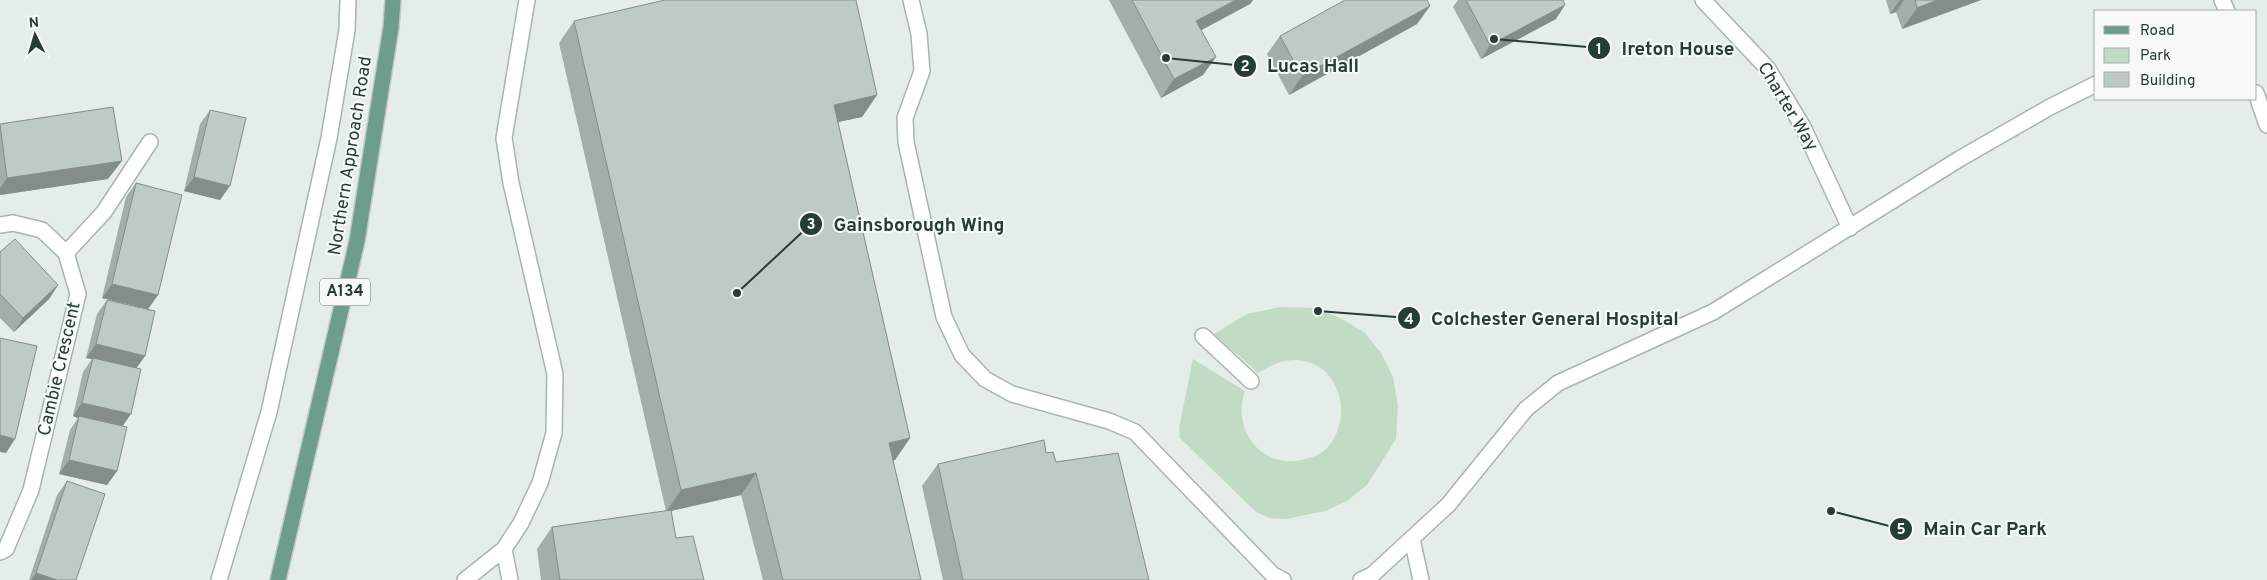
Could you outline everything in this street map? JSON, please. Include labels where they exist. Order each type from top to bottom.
[{"type":"main road","name":"Northern Approach Road","points":[[278,580],[357,241],[394,0]]},
{"type":"street","points":[[219,580],[268,412],[323,166],[347,30],[348,0]]},
{"type":"street","points":[[465,580],[504,549],[521,523],[540,483],[554,434],[555,374],[511,183],[504,138],[527,0]]},
{"type":"street","points":[[911,0],[919,34],[922,71],[905,118],[906,142],[944,318],[962,355],[986,379],[1012,394],[1109,421],[1135,432],[1273,575],[1283,580]]},
{"type":"street","name":"Charter Way","points":[[1703,0],[1768,68],[1803,127],[1850,228]]},
{"type":"street","points":[[1369,578],[1457,494],[1526,409],[1558,383],[1713,312],[1961,158],[2050,106],[2094,85]]},
{"type":"street","points":[[2257,96],[2267,125]]},
{"type":"street","points":[[66,253],[104,212],[150,142]]},
{"type":"street","name":"Cambie Crescent","points":[[0,225],[13,223],[42,230],[66,253],[78,294],[31,490],[6,549],[0,552]]},
{"type":"street","points":[[1203,336],[1251,381]]},
{"type":"street","points":[[1412,539],[1420,580]]},
{"type":"street","points":[[504,549],[510,580]]},
{"type":"green space","points":[[1280,307],[1317,308],[1344,320],[1365,333],[1381,353],[1393,377],[1398,406],[1396,439],[1367,485],[1347,501],[1325,511],[1286,519],[1270,518],[1256,512],[1180,438],[1179,428],[1193,359],[1245,391],[1242,419],[1253,443],[1262,452],[1273,458],[1287,461],[1301,460],[1312,457],[1328,447],[1336,434],[1340,421],[1341,407],[1333,381],[1324,370],[1312,363],[1291,360],[1276,364],[1258,373],[1214,334],[1247,314]]},
{"type":"building","points":[[665,0],[856,0],[877,95],[834,105],[910,438],[889,443],[921,580],[783,580],[756,473],[681,490],[574,21]]},
{"type":"building","points":[[1132,0],[1236,0],[1196,21],[1216,57],[1174,79]]},
{"type":"building","points":[[1345,0],[1427,0],[1430,6],[1302,76],[1280,36]]},
{"type":"building","points":[[1466,0],[1563,0],[1565,5],[1490,45]]},
{"type":"building","points":[[1915,0],[1938,0],[1917,8]]},
{"type":"building","points":[[113,107],[122,161],[7,178],[0,124]]},
{"type":"building","points":[[210,110],[246,118],[230,186],[194,177]]},
{"type":"building","points":[[136,183],[182,195],[158,295],[112,284]]},
{"type":"building","points":[[15,239],[58,285],[23,318],[0,294],[0,252]]},
{"type":"building","points":[[107,300],[155,311],[145,356],[96,344]]},
{"type":"building","points":[[0,338],[37,346],[15,439],[0,435]]},
{"type":"building","points":[[93,358],[141,369],[131,414],[82,403]]},
{"type":"building","points":[[79,416],[127,427],[117,471],[69,460]]},
{"type":"building","points":[[1044,440],[1046,453],[1053,452],[1056,462],[1118,453],[1149,580],[963,580],[938,464]]},
{"type":"building","points":[[67,481],[105,494],[76,580],[57,580],[36,573]]},
{"type":"building","points":[[671,510],[676,538],[693,536],[704,580],[560,580],[552,527]]},
{"type":"place","name":"Ireton House","points":[[1494,39]]},
{"type":"place","name":"Lucas Hall","points":[[1166,58]]},
{"type":"place","name":"Gainsborough Wing","points":[[737,293]]},
{"type":"place","name":"Colchester General Hospital","points":[[1318,311]]},
{"type":"place","name":"Main Car Park","points":[[1831,511]]}]
